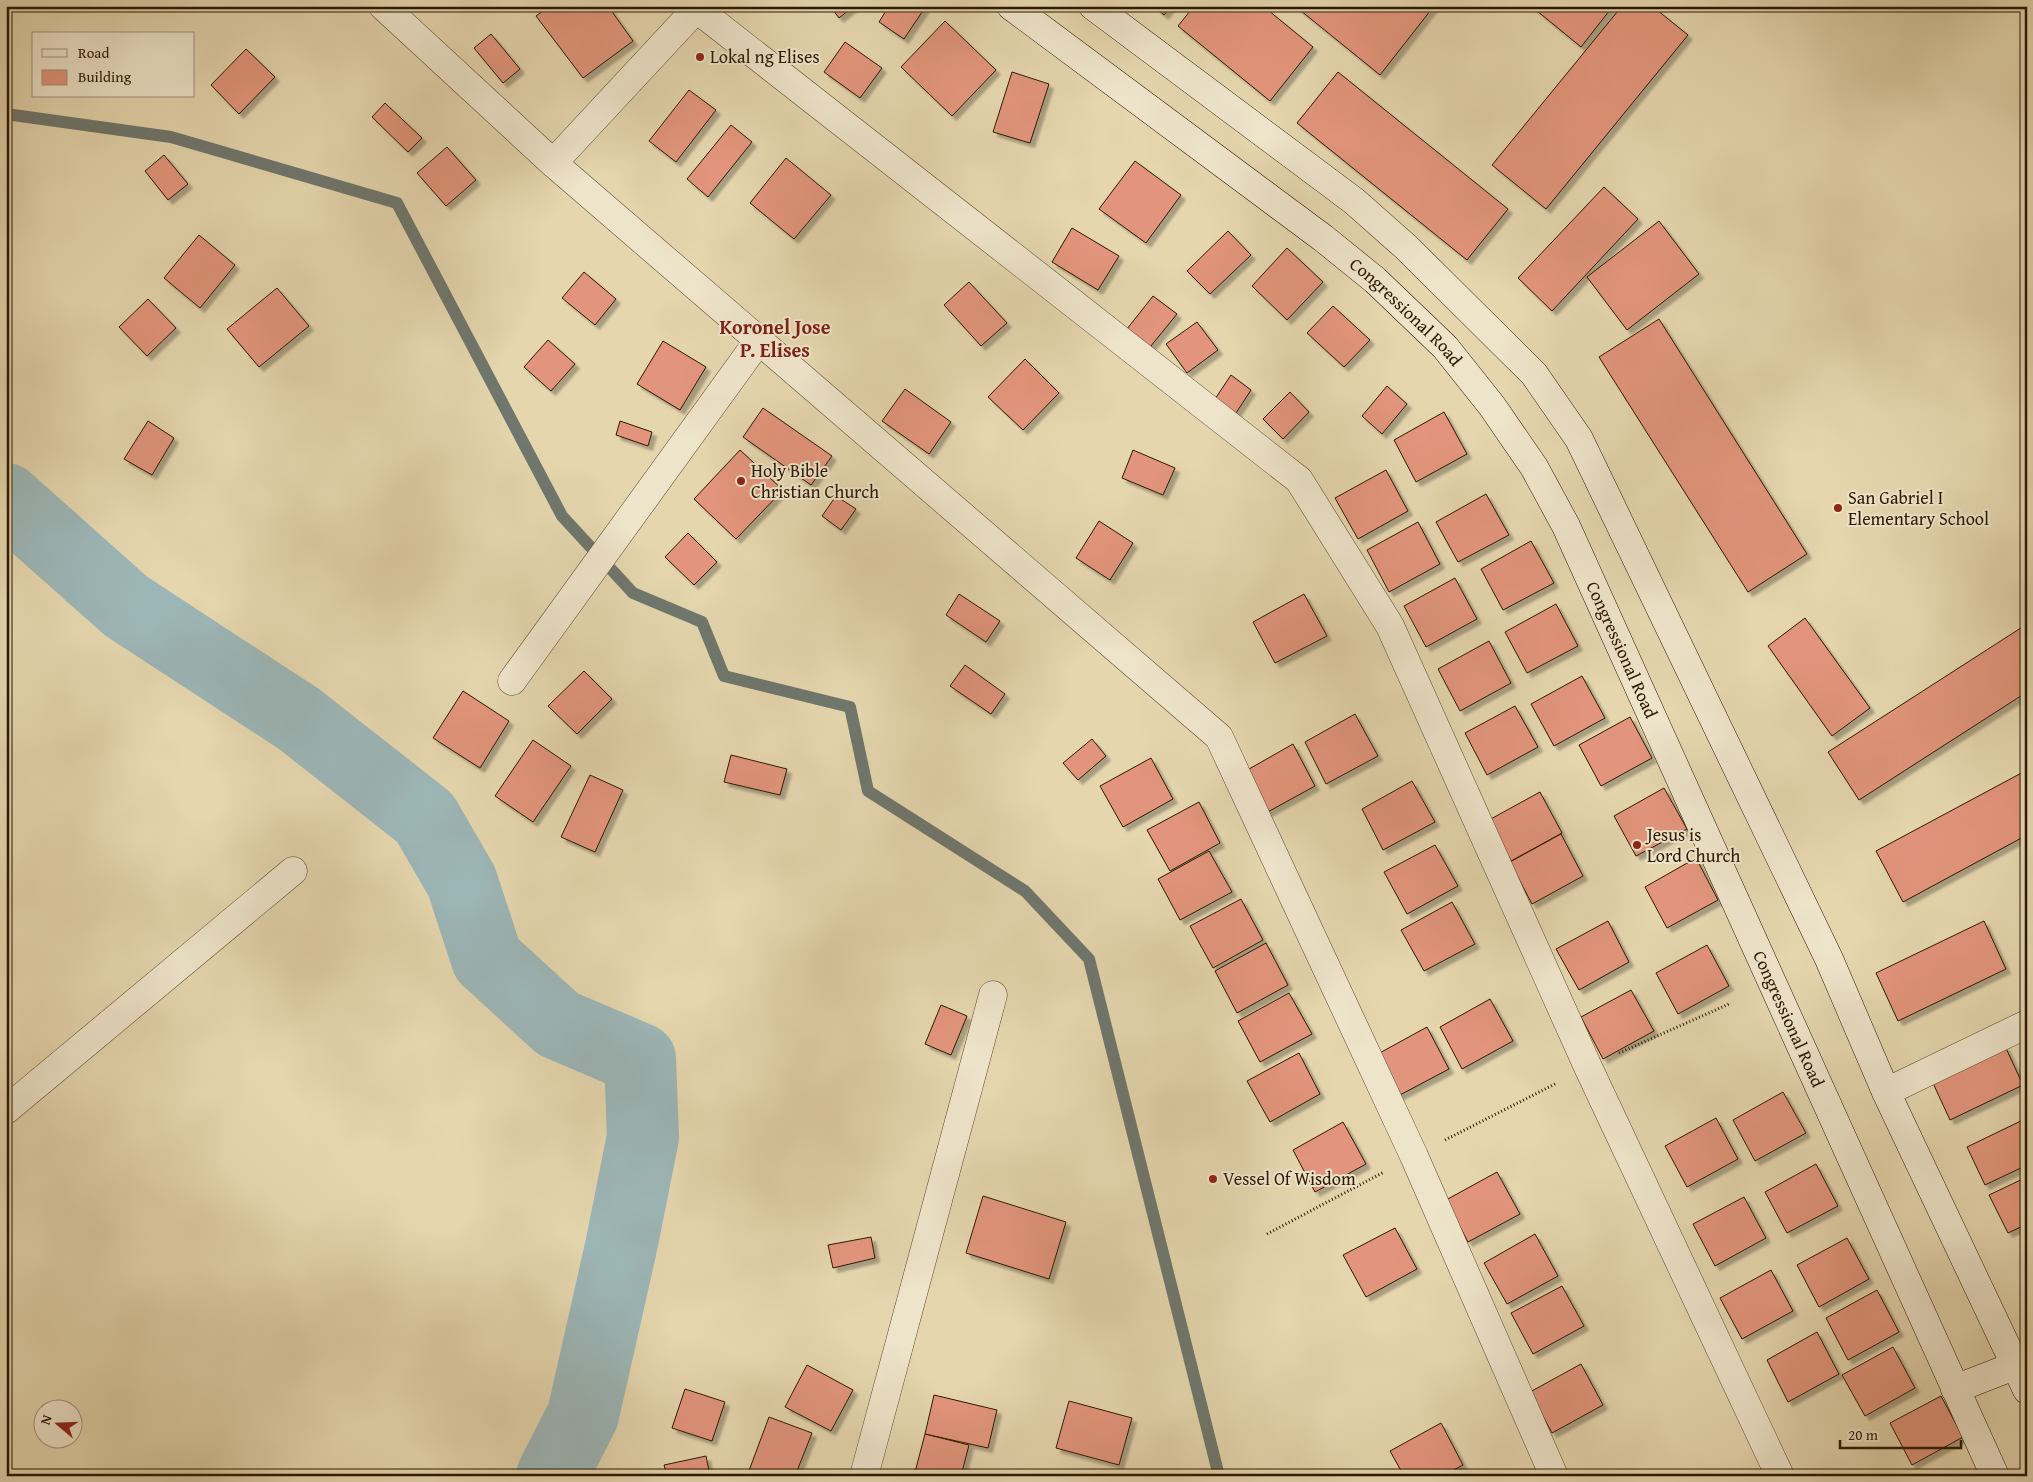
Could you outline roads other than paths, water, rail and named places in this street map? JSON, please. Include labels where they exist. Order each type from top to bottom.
[{"type":"street","points":[[384,6],[553,163],[1220,737],[1414,1156],[1554,1476]]},
{"type":"street","name":"Congressional Road","points":[[1011,6],[1299,220],[1375,280],[1445,347],[1492,406],[1534,466],[1570,535],[1995,1476]]},
{"type":"street","points":[[1093,6],[1354,201],[1406,247],[1534,374],[1579,439],[1829,959],[1886,1092],[2027,1390]]},
{"type":"street","points":[[553,163],[696,7],[1300,480],[1390,626],[1588,1067],[1780,1476]]},
{"type":"street","points":[[512,681],[759,340]]},
{"type":"street","points":[[6,1110],[293,871]]},
{"type":"street","points":[[864,1476],[993,995]]},
{"type":"street","points":[[1886,1092],[2027,1024]]},
{"type":"street","points":[[1955,1390],[2014,1366]]},
{"type":"waterway","points":[[6,114],[171,137],[397,203],[562,516],[633,593],[702,622],[724,676],[850,707],[868,791],[1025,891],[1089,959],[1219,1476]]},
{"type":"waterway","points":[[6,499],[126,606],[299,719],[425,818],[462,882],[487,959],[558,1024],[640,1059],[643,1137],[621,1247],[583,1415],[552,1476]]},
{"type":"place","name":"Lokal ng Elises","points":[[700,57]]},
{"type":"place","name":"Holy Bible Christian Church","points":[[741,481]]},
{"type":"place","name":"San Gabriel I Elementary School","points":[[1838,508]]},
{"type":"place","name":"Jesus is Lord Church","points":[[1637,845]]},
{"type":"place","name":"Vessel Of Wisdom","points":[[1213,1179]]},
{"type":"district","name":"Koronel Jose P. Elises","points":[[775,338]]}]
